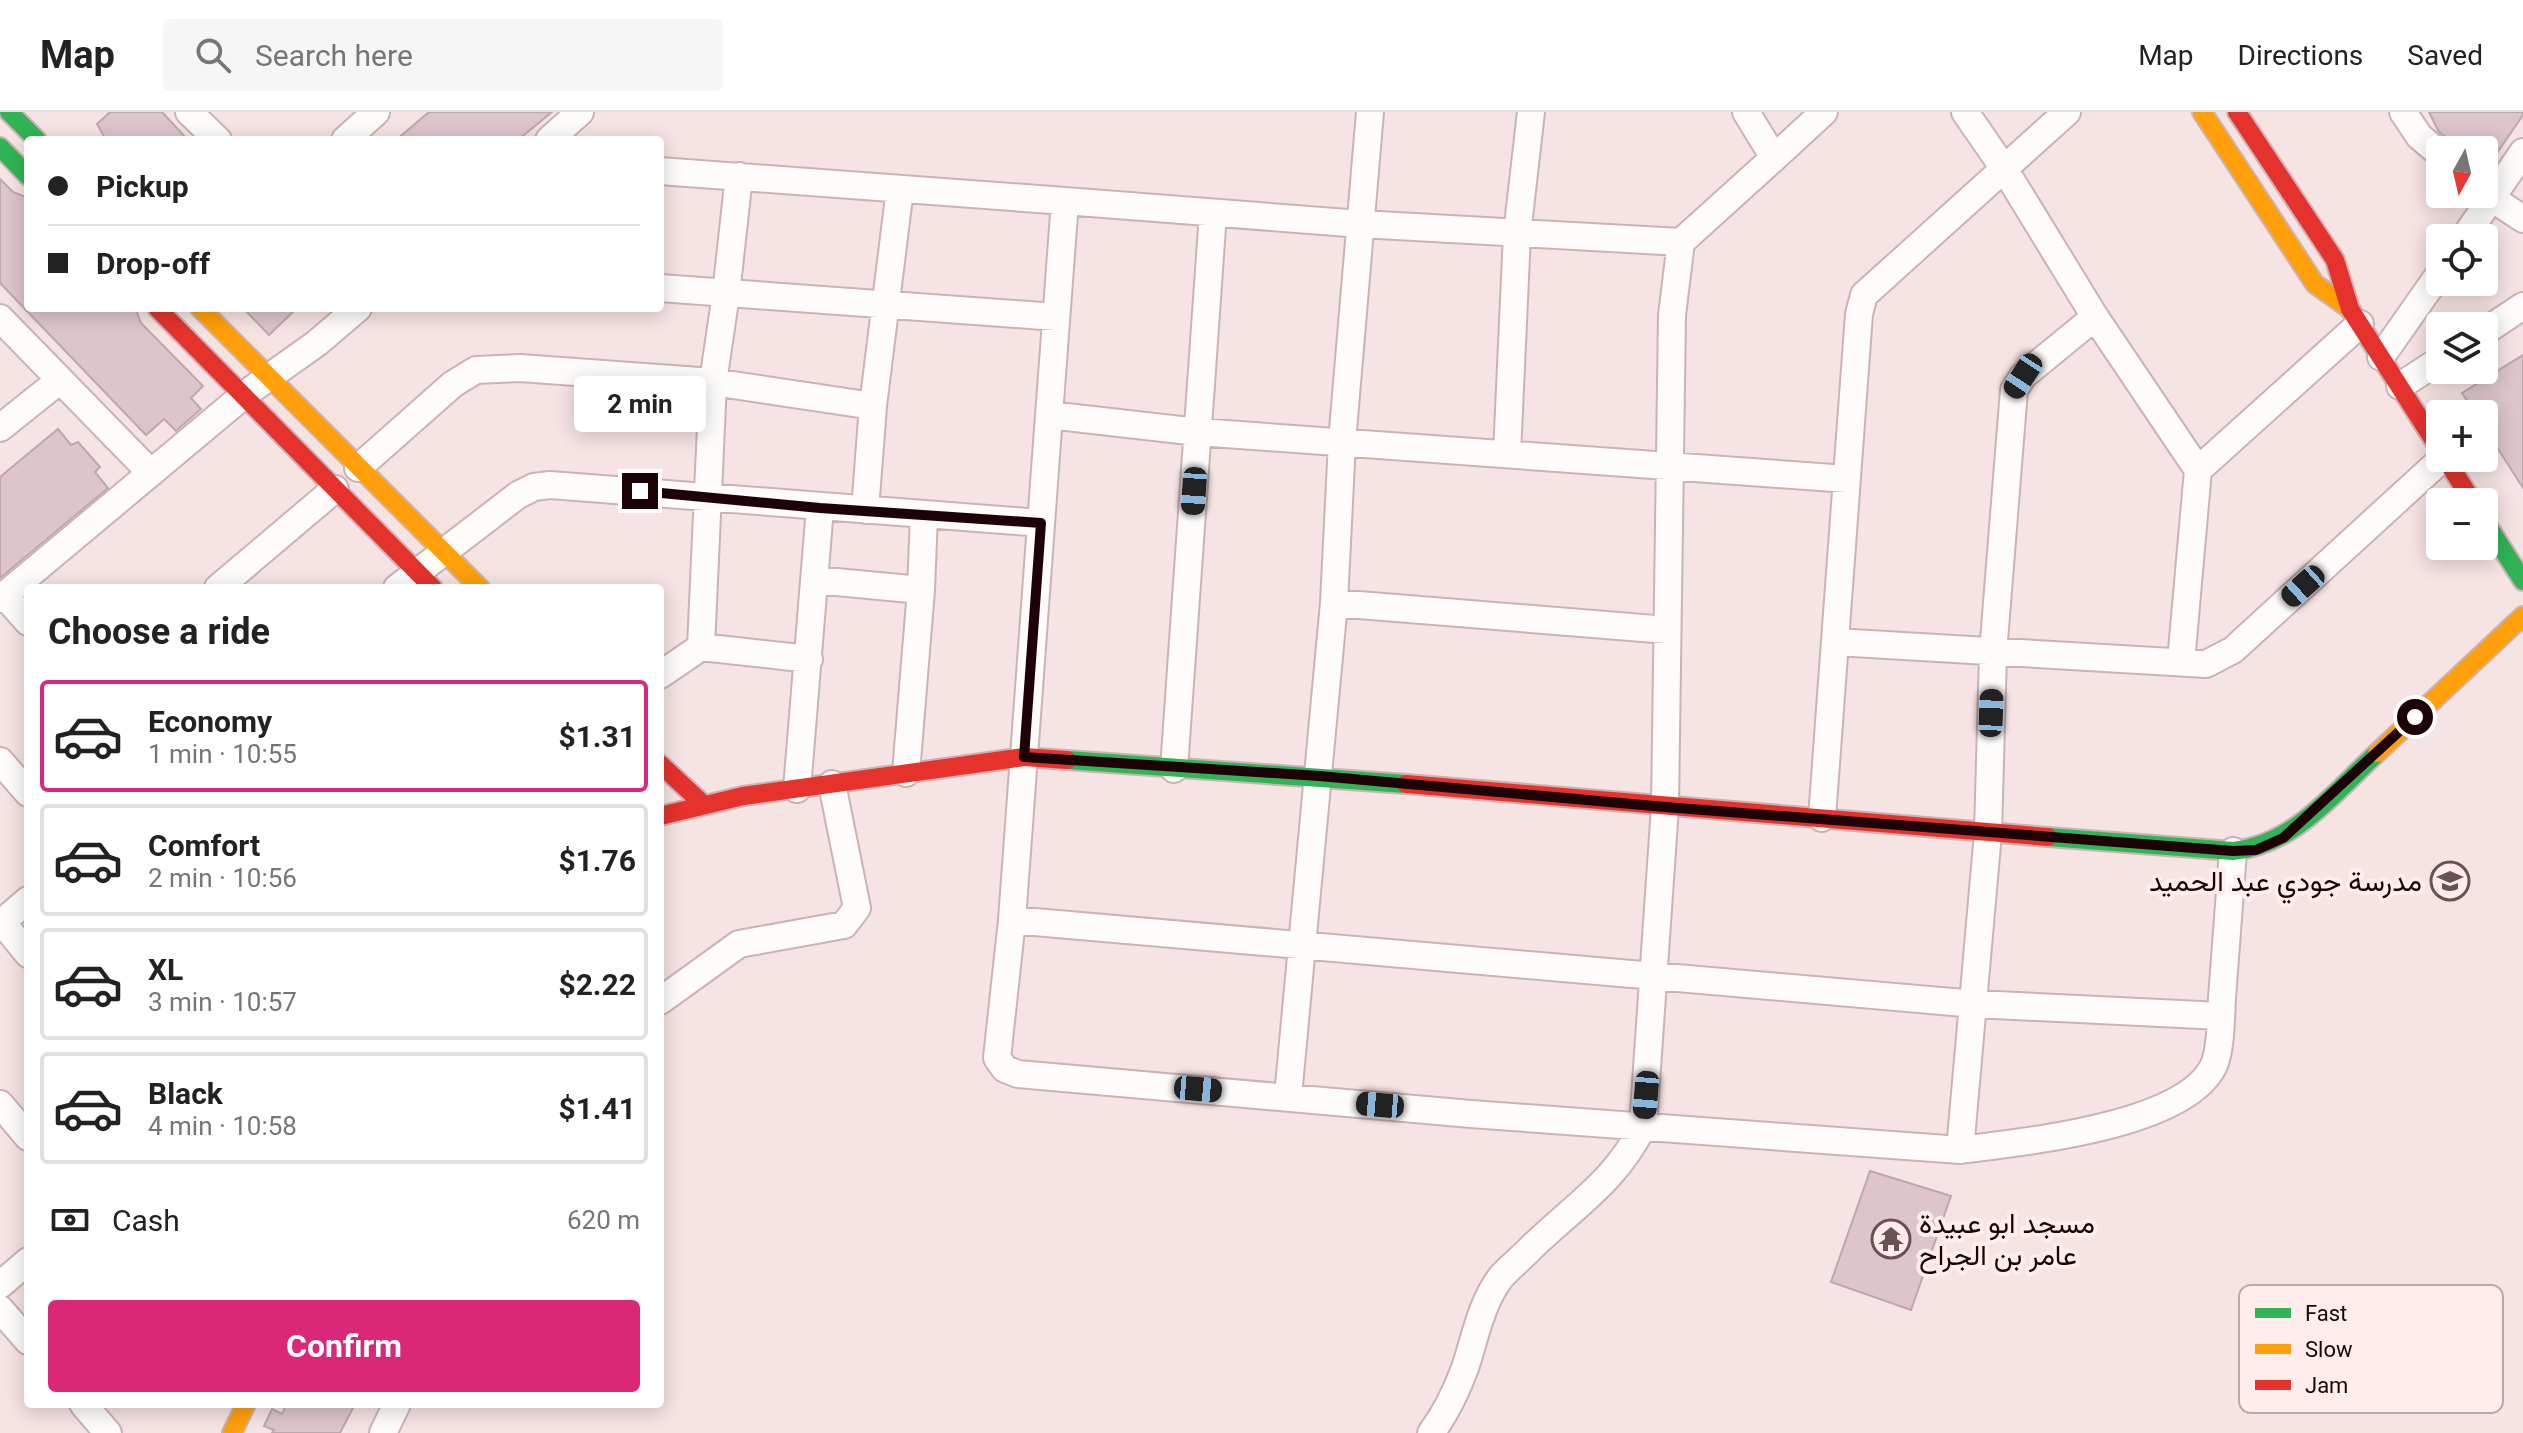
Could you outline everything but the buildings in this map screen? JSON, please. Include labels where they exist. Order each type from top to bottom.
[{"type":"main road","points":[[9,112],[33,136]]},
{"type":"main road","points":[[2202,112],[2315,284],[2355,316]]},
{"type":"main road","points":[[2237,112],[2335,260],[2355,316],[2426,428]]},
{"type":"main road","points":[[0,147],[24,172]]},
{"type":"main road","points":[[161,312],[335,489],[415,583]]},
{"type":"main road","points":[[204,312],[476,584]]},
{"type":"main road","points":[[2498,542],[2523,581]]},
{"type":"main road","points":[[664,813],[797,789],[1024,757],[1319,776],[1988,833],[2233,851],[2256,850],[2283,838],[2523,616]]},
{"type":"main road","points":[[664,768],[703,804]]},
{"type":"main road","points":[[232,1433],[244,1408]]},
{"type":"street","points":[[349,136],[376,112]]},
{"type":"street","points":[[553,136],[580,112]]},
{"type":"street","points":[[1288,1096],[1334,603],[1342,442],[1370,112]]},
{"type":"street","points":[[1507,454],[1517,234],[1531,112]]},
{"type":"street","points":[[1746,112],[1774,158]]},
{"type":"street","points":[[1431,1433],[1445,1414],[1481,1316],[1501,1278],[1540,1239],[1596,1191],[1630,1152],[1643,1126],[1665,807],[1672,315],[1681,242],[1824,112]]},
{"type":"street","points":[[1965,112],[2005,170],[2095,317],[2198,470],[2181,662]]},
{"type":"street","points":[[1822,818],[1859,314],[1864,295],[2067,112]]},
{"type":"street","points":[[2403,112],[2426,142]]},
{"type":"street","points":[[199,115],[215,136]]},
{"type":"street","points":[[2498,183],[2523,152]]},
{"type":"street","points":[[664,171],[1361,224],[1681,242]]},
{"type":"street","points":[[701,647],[713,382],[739,176]]},
{"type":"street","points":[[865,510],[873,406],[900,189]]},
{"type":"street","points":[[1065,201],[1012,920],[997,1058],[1005,1069],[1018,1074],[1471,1114],[1960,1150],[2115,1125],[2152,1113],[2203,1080],[2215,1063],[2233,851]]},
{"type":"street","points":[[2498,203],[2523,219]]},
{"type":"street","points":[[1174,769],[1213,213]]},
{"type":"street","points":[[664,288],[1056,317]]},
{"type":"street","points":[[2381,357],[2426,293]]},
{"type":"street","points":[[24,618],[2,597],[244,395],[317,343],[353,312]]},
{"type":"street","points":[[2498,325],[2520,314]]},
{"type":"street","points":[[2198,470],[2355,316]]},
{"type":"street","points":[[1960,1150],[1988,833],[1993,653],[2014,390],[2023,376],[2095,317]]},
{"type":"street","points":[[0,318],[151,473]]},
{"type":"street","points":[[358,468],[453,384],[476,370],[520,368],[713,382],[873,406]]},
{"type":"street","points":[[2400,386],[2426,369]]},
{"type":"street","points":[[0,428],[60,380]]},
{"type":"street","points":[[1049,415],[1198,432],[1847,479]]},
{"type":"street","points":[[1836,642],[2206,664],[2233,650],[2429,472]]},
{"type":"street","points":[[415,583],[444,552],[518,495],[534,487],[564,485],[820,508],[1041,523]]},
{"type":"street","points":[[223,584],[335,489]]},
{"type":"street","points":[[797,789],[820,508]]},
{"type":"street","points":[[906,773],[924,515]]},
{"type":"street","points":[[815,580],[921,590]]},
{"type":"street","points":[[1334,603],[1667,630]]},
{"type":"street","points":[[664,672],[701,647],[809,659]]},
{"type":"street","points":[[0,761],[24,788]]},
{"type":"street","points":[[664,995],[739,944],[844,925],[853,916],[857,908],[832,784]]},
{"type":"street","points":[[24,903],[1,923],[24,949]]},
{"type":"street","points":[[1012,920],[1975,1004],[2221,1016]]},
{"type":"street","points":[[0,1104],[24,1132]]},
{"type":"street","points":[[0,1285],[24,1264]]},
{"type":"street","points":[[0,1309],[24,1336]]},
{"type":"street","points":[[86,1408],[108,1433]]},
{"type":"street","points":[[383,1433],[395,1408]]},
{"type":"traffic: fast","points":[[9,112],[33,136]]},
{"type":"traffic: fast","points":[[0,147],[24,172]]},
{"type":"traffic: fast","points":[[2498,542],[2523,581]]},
{"type":"traffic: fast","points":[[2048,837],[2233,851],[2255,847],[2294,828],[2329,800],[2377,753]]},
{"type":"traffic: fast","points":[[1067,760],[1406,784]]},
{"type":"traffic: slow","points":[[2202,112],[2315,284],[2350,309]]},
{"type":"traffic: slow","points":[[204,312],[476,584]]},
{"type":"traffic: slow","points":[[2377,753],[2523,616]]},
{"type":"traffic: slow","points":[[232,1433],[244,1408]]},
{"type":"traffic: jam","points":[[2237,112],[2335,260],[2350,309],[2426,428]]},
{"type":"traffic: jam","points":[[161,312],[429,584]]},
{"type":"traffic: jam","points":[[2454,472],[2464,488]]},
{"type":"traffic: jam","points":[[664,815],[743,796],[1024,757],[1067,760]]},
{"type":"traffic: jam","points":[[664,768],[703,804]]},
{"type":"traffic: jam","points":[[1406,784],[2048,837]]},
{"type":"place","name":"مدرسة جودي عبد الحميد","points":[[2450,881]]},
{"type":"place","name":"مسجد ابو عبيدة عامر بن الجراح","points":[[1891,1239]]},
{"type":"route","points":[[640,491],[820,508],[1041,523],[1024,757],[1319,776],[1665,807],[2233,851],[2256,850],[2283,838],[2415,717]]}]
